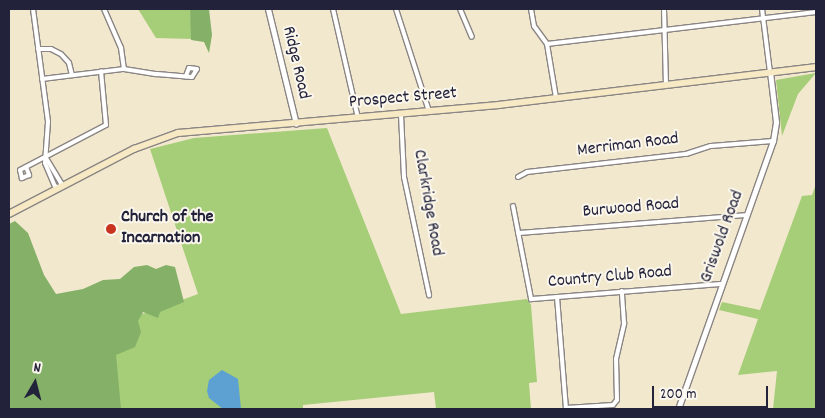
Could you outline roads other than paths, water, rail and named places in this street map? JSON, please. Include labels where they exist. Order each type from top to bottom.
[{"type":"main road","name":"Prospect Street","points":[[9,214],[140,146],[173,134],[401,115],[556,99],[816,67]]},
{"type":"street","points":[[33,9],[48,128],[46,158],[61,183],[60,188]]},
{"type":"street","points":[[104,9],[121,48],[124,69]]},
{"type":"street","name":"Ridge Road","points":[[268,9],[296,124]]},
{"type":"street","points":[[333,9],[358,118]]},
{"type":"street","points":[[396,9],[429,112]]},
{"type":"street","points":[[460,9],[472,37]]},
{"type":"street","points":[[531,9],[534,26],[547,44],[556,99]]},
{"type":"street","points":[[664,9],[663,30],[666,85]]},
{"type":"street","points":[[762,9],[770,72]]},
{"type":"street","points":[[547,44],[816,12]]},
{"type":"street","points":[[38,49],[51,49],[61,54],[68,63],[72,75]]},
{"type":"street","points":[[42,79],[124,69],[186,76]]},
{"type":"street","points":[[26,167],[106,126],[101,71]]},
{"type":"street","name":"Griswold Road","points":[[678,409],[773,141],[776,122],[770,72]]},
{"type":"street","name":"Clarkridge Road","points":[[401,115],[404,177],[429,295]]},
{"type":"street","name":"Merriman Road","points":[[518,177],[527,172],[686,154],[711,146],[773,141]]},
{"type":"street","points":[[513,206],[518,233]]},
{"type":"street","name":"Burwood Road","points":[[518,233],[746,215]]},
{"type":"street","name":"Country Club Road","points":[[518,233],[531,299],[721,284]]},
{"type":"street","points":[[557,297],[566,408],[613,405],[617,400],[616,359],[624,323],[622,291]]},
{"type":"water","points":[[222,370],[238,379],[241,409],[223,409],[209,398],[207,391],[209,380]]},
{"type":"place","name":"Church of the Incarnation","points":[[111,229]]}]
